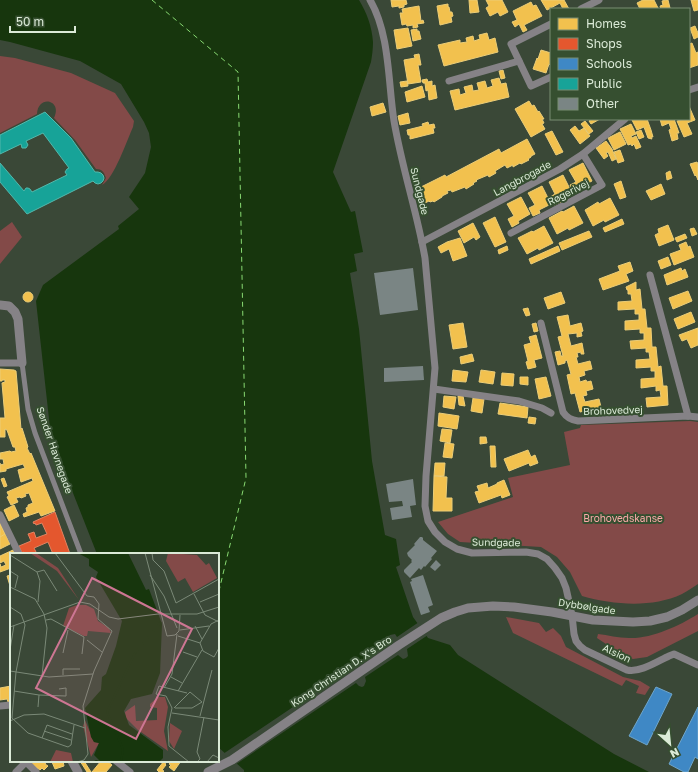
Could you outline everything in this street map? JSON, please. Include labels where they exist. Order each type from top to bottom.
[{"type":"street","name":"Sundgade","points":[[370,0],[376,10],[384,35],[394,121],[425,258],[435,368],[425,498],[428,521],[435,532],[445,542],[457,549],[472,553],[526,552],[538,554],[547,559],[562,578],[566,588],[572,616]]},
{"type":"street","points":[[583,8],[599,0]]},
{"type":"street","points":[[550,24],[511,44],[531,86],[550,77]]},
{"type":"street","points":[[449,81],[519,61]]},
{"type":"street","name":"Langbrogade","points":[[422,242],[560,169],[583,154],[623,120]]},
{"type":"street","name":"Røgerivej","points":[[511,233],[602,185],[583,154]]},
{"type":"street","points":[[650,275],[688,416]]},
{"type":"street","name":"Sønder Havnegade","points":[[4,306],[15,312],[18,319],[28,409],[35,433],[81,553]]},
{"type":"street","name":"Brohovedvej","points":[[541,323],[563,412],[567,418],[578,421],[688,416],[698,417]]},
{"type":"street","points":[[0,363],[22,364]]},
{"type":"street","points":[[434,390],[519,402],[542,408],[551,413]]},
{"type":"street","points":[[0,515],[19,553]]},
{"type":"street","name":"Dybbølgade","points":[[493,606],[514,607],[593,620],[633,622],[650,621],[666,617],[682,610],[698,600]]},
{"type":"street","name":"Kong Christian D. X's Bro","points":[[208,772],[232,760],[367,666],[441,618],[468,608],[493,606]]},
{"type":"street","name":"Alsion","points":[[572,616],[574,634],[576,641],[580,646],[585,650],[627,670],[639,670],[674,654],[698,665]]},
{"type":"street","points":[[0,706],[10,705]]},
{"type":"street","points":[[16,772],[26,762]]},
{"type":"street","points":[[28,762],[36,772]]},
{"type":"street","points":[[73,762],[78,772]]},
{"type":"street","points":[[117,762],[130,772]]},
{"type":"street","points":[[210,762],[220,772]]},
{"type":"green space","points":[[0,56],[15,58],[71,73],[115,93],[134,121],[120,159],[107,181],[102,185],[106,178],[104,173],[101,170],[96,169],[75,140],[54,118],[56,112],[55,107],[49,102],[41,104],[38,108],[37,114],[0,133]]},
{"type":"green space","points":[[12,222],[22,237],[0,264],[0,231]]},
{"type":"green space","name":"Brohovedskanse","points":[[690,421],[698,422],[698,584],[682,594],[658,601],[633,604],[582,596],[570,572],[557,557],[541,547],[460,542],[448,534],[438,522],[513,497],[508,478],[570,465],[564,432],[580,428],[581,425]]},
{"type":"green space","points":[[698,614],[698,631],[647,657],[633,659],[624,656],[597,638],[598,634],[625,638],[638,638],[655,634],[674,627]]},
{"type":"green space","points":[[506,617],[539,623],[546,632],[553,628],[561,636],[566,647],[623,677],[640,681],[650,687],[645,695],[636,693],[639,686],[626,680],[622,686],[513,633]]},
{"type":"shaded area","points":[[0,0],[359,0],[367,15],[372,31],[372,57],[333,172],[351,212],[355,211],[363,252],[354,254],[357,271],[350,273],[359,329],[372,461],[385,535],[396,539],[400,565],[396,567],[413,617],[428,638],[450,645],[458,655],[614,754],[649,772],[244,772],[244,770],[219,748],[219,553],[97,553],[51,437],[36,301],[43,285],[119,229],[118,226],[139,209],[129,197],[145,173],[151,147],[149,133],[121,84],[80,61],[0,40]]},
{"type":"pier","points":[[419,622],[428,635],[407,649],[408,656],[406,658],[403,659],[398,655],[365,677],[366,681],[364,686],[359,686],[356,683],[235,765],[223,754],[348,670],[348,664],[356,664],[389,642],[388,637],[390,635],[395,634],[397,637]]},
{"type":"building: Homes","points":[[391,0],[406,0],[407,4],[404,5],[404,7],[399,8],[399,6],[392,7]]},
{"type":"building: Homes","points":[[469,0],[477,0],[479,12],[470,13]]},
{"type":"building: Homes","points":[[486,0],[502,0],[508,12],[500,16],[498,12],[490,16],[486,8],[489,6]]},
{"type":"building: Homes","points":[[541,0],[564,0],[568,8],[562,8],[560,3],[547,10]]},
{"type":"building: Homes","points":[[643,0],[654,0],[658,8],[640,8],[637,3]]},
{"type":"building: Homes","points":[[668,0],[670,8],[661,8],[660,6],[663,5],[662,1]]},
{"type":"building: Homes","points":[[691,0],[698,0],[698,10],[694,11]]},
{"type":"building: Homes","points":[[531,2],[533,6],[536,5],[542,16],[524,25],[527,30],[523,32],[519,24],[515,27],[512,22],[517,20],[513,11]]},
{"type":"building: Homes","points":[[448,4],[450,12],[452,12],[453,16],[451,17],[452,22],[440,25],[437,6]]},
{"type":"building: Homes","points":[[419,6],[421,21],[423,20],[424,23],[417,24],[418,27],[413,28],[413,25],[402,25],[400,13],[403,13],[402,9]]},
{"type":"building: Homes","points":[[695,26],[698,37],[694,39],[690,28]]},
{"type":"building: Homes","points":[[408,28],[412,46],[397,49],[394,30]]},
{"type":"building: Homes","points":[[417,29],[421,39],[413,41],[411,30]]},
{"type":"building: Homes","points":[[487,33],[489,40],[495,38],[498,52],[444,66],[438,45],[460,40],[460,43],[467,42],[466,38],[473,36],[474,41],[480,39],[479,35]]},
{"type":"building: Homes","points":[[692,43],[696,53],[698,52],[698,65],[690,68],[690,44]]},
{"type":"building: Homes","points":[[541,50],[550,53],[550,65],[549,64],[546,73],[533,69],[537,58],[538,59]]},
{"type":"building: Homes","points":[[419,54],[421,65],[418,65],[421,82],[408,84],[404,60],[415,58],[414,55]]},
{"type":"building: Homes","points":[[503,70],[505,78],[501,79],[499,71]]},
{"type":"building: Homes","points":[[499,78],[501,84],[506,83],[509,97],[455,110],[450,91],[459,89],[460,95],[466,93],[464,87],[472,85],[473,91],[479,90],[477,83],[485,81],[487,88],[493,86],[491,80]]},
{"type":"building: Homes","points":[[427,79],[428,82],[432,81],[432,86],[435,85],[437,98],[429,100],[428,90],[426,91],[425,83],[423,83],[422,80]]},
{"type":"building: Homes","points":[[407,81],[408,86],[401,87],[400,82]]},
{"type":"building: Homes","points":[[422,86],[425,97],[407,102],[405,92]]},
{"type":"building: Homes","points":[[529,101],[532,106],[534,105],[538,112],[539,111],[544,119],[542,119],[544,123],[542,124],[545,129],[531,137],[515,109]]},
{"type":"building: Homes","points":[[383,103],[386,112],[372,116],[370,107]]},
{"type":"building: Homes","points":[[690,108],[695,120],[687,123],[692,134],[684,137],[677,121],[690,120]]},
{"type":"building: Homes","points":[[408,113],[410,123],[400,125],[398,116]]},
{"type":"building: Homes","points":[[590,120],[598,120],[591,124],[589,121]]},
{"type":"building: Homes","points":[[632,120],[647,120],[653,137],[651,137],[652,139],[648,138],[644,127],[637,130]]},
{"type":"building: Homes","points":[[660,120],[674,120],[679,133],[677,133],[678,139],[672,141],[669,123],[662,126]]},
{"type":"building: Homes","points":[[585,121],[593,131],[589,134],[581,124]]},
{"type":"building: Homes","points":[[428,122],[429,125],[434,124],[434,133],[410,139],[410,135],[408,135],[407,130],[423,126],[422,124]]},
{"type":"building: Homes","points":[[631,124],[636,134],[631,136],[632,138],[636,136],[641,147],[636,149],[634,144],[632,146],[631,144],[628,145],[620,129]]},
{"type":"building: Homes","points":[[575,126],[579,131],[584,128],[590,136],[580,144],[570,130]]},
{"type":"building: Homes","points":[[641,130],[644,137],[639,139],[636,132]]},
{"type":"building: Homes","points":[[552,131],[563,152],[556,155],[545,134]]},
{"type":"building: Homes","points":[[620,132],[626,144],[614,150],[608,138]]},
{"type":"building: Homes","points":[[527,139],[535,154],[528,159],[529,160],[513,167],[513,165],[507,168],[505,165],[489,177],[488,175],[476,180],[477,181],[473,183],[474,184],[466,189],[465,187],[452,192],[451,190],[447,191],[448,193],[434,202],[429,201],[425,203],[417,189],[445,175],[446,177],[499,149],[501,153]]},
{"type":"building: Homes","points":[[606,141],[612,149],[616,159],[612,161],[608,152],[606,153],[608,156],[604,159],[596,148]]},
{"type":"building: Homes","points":[[620,150],[624,161],[618,163],[614,152]]},
{"type":"building: Homes","points":[[697,162],[698,164],[698,180],[690,164]]},
{"type":"building: Homes","points":[[583,163],[592,181],[580,187],[581,190],[574,193],[570,185],[576,182],[569,170]]},
{"type":"building: Homes","points":[[670,171],[672,178],[667,180],[666,173]]},
{"type":"building: Homes","points":[[563,175],[572,193],[560,199],[561,202],[554,205],[550,197],[555,194],[549,182]]},
{"type":"building: Homes","points":[[621,181],[626,197],[620,199],[614,184]]},
{"type":"building: Homes","points":[[661,184],[665,194],[651,200],[646,191]]},
{"type":"building: Homes","points":[[542,186],[551,204],[539,210],[540,213],[533,216],[529,208],[535,205],[528,193]]},
{"type":"building: Homes","points":[[521,197],[530,214],[518,221],[519,223],[512,227],[508,219],[514,216],[507,204]]},
{"type":"building: Homes","points":[[610,198],[619,215],[605,222],[604,220],[593,226],[585,210],[598,202],[599,204]]},
{"type":"building: Homes","points":[[574,206],[583,223],[569,230],[568,228],[557,234],[549,218]]},
{"type":"building: Homes","points":[[495,217],[506,242],[495,247],[483,223]]},
{"type":"building: Homes","points":[[622,219],[624,224],[605,232],[603,228]]},
{"type":"building: Homes","points":[[473,223],[480,237],[476,240],[474,237],[464,243],[458,231]]},
{"type":"building: Homes","points":[[668,225],[674,240],[659,246],[655,235],[659,233],[658,229]]},
{"type":"building: Homes","points":[[544,226],[553,243],[539,250],[538,248],[527,254],[518,238]]},
{"type":"building: Homes","points":[[694,228],[697,234],[692,236],[690,229]]},
{"type":"building: Homes","points":[[589,231],[592,237],[562,250],[559,243]]},
{"type":"building: Homes","points":[[685,234],[687,238],[677,242],[675,238]]},
{"type":"building: Homes","points":[[460,238],[467,256],[453,261],[449,249],[441,253],[438,247],[447,242]]},
{"type":"building: Homes","points":[[686,242],[688,247],[690,246],[694,257],[674,265],[670,254],[681,250],[679,245]]},
{"type":"building: Homes","points":[[507,246],[508,250],[499,254],[498,250]]},
{"type":"building: Homes","points":[[558,246],[560,251],[531,264],[529,259]]},
{"type":"building: Homes","points":[[668,257],[671,265],[661,269],[658,261]]},
{"type":"building: Homes","points":[[630,262],[633,271],[626,274],[629,281],[603,290],[599,279],[620,271],[618,266]]},
{"type":"building: Homes","points":[[681,268],[682,271],[685,269],[688,277],[667,285],[664,275]]},
{"type":"building: Homes","points":[[636,282],[636,290],[640,289],[642,309],[645,309],[647,328],[651,328],[652,347],[656,347],[658,367],[661,366],[663,386],[667,386],[668,405],[647,407],[646,398],[661,397],[660,390],[656,391],[656,386],[641,388],[641,379],[655,378],[655,371],[651,371],[651,367],[636,368],[636,360],[650,359],[649,352],[646,352],[646,348],[631,349],[630,341],[644,340],[644,333],[640,333],[640,329],[625,330],[625,321],[639,320],[639,314],[635,314],[635,309],[618,310],[618,302],[632,301],[631,294],[628,294],[626,287]]},
{"type":"building: Homes","points":[[688,291],[692,301],[673,309],[669,298]]},
{"type":"building: Homes","points":[[26,292],[30,292],[33,297],[30,302],[26,302],[23,299],[23,295]]},
{"type":"building: Homes","points":[[561,292],[565,303],[548,309],[544,298]]},
{"type":"building: Homes","points":[[528,308],[530,315],[526,316],[523,309]]},
{"type":"building: Homes","points":[[691,312],[695,322],[678,329],[674,319]]},
{"type":"building: Homes","points":[[568,315],[570,326],[581,323],[583,331],[581,332],[582,336],[577,337],[577,333],[568,334],[571,346],[582,343],[584,354],[581,354],[581,352],[577,353],[578,357],[576,357],[578,364],[590,361],[592,369],[584,371],[585,375],[579,377],[580,382],[586,380],[587,382],[591,381],[593,389],[586,391],[587,395],[583,396],[585,402],[599,399],[601,407],[580,412],[575,393],[571,394],[567,375],[571,374],[567,360],[565,363],[558,365],[555,352],[560,351],[561,356],[563,356],[558,337],[562,336],[557,317]]},
{"type":"building: Homes","points":[[463,323],[467,347],[453,349],[449,325]]},
{"type":"building: Homes","points":[[536,323],[538,331],[534,332],[532,324]]},
{"type":"building: Homes","points":[[698,328],[698,345],[691,348],[687,339],[682,341],[679,335]]},
{"type":"building: Homes","points":[[536,335],[542,358],[534,360],[536,367],[528,369],[526,362],[528,361],[524,345],[531,343],[529,337]]},
{"type":"building: Homes","points":[[472,354],[474,361],[461,364],[460,357]]},
{"type":"building: Homes","points":[[0,369],[16,371],[21,429],[22,428],[28,447],[27,448],[30,454],[31,453],[55,511],[41,516],[39,512],[24,517],[23,514],[27,512],[26,508],[28,505],[33,503],[29,493],[25,494],[26,496],[21,498],[16,498],[18,502],[11,505],[7,497],[9,496],[7,492],[33,481],[32,478],[21,482],[18,470],[25,468],[23,464],[0,472],[0,465],[4,464],[3,459],[0,459],[0,453],[16,451],[7,430],[5,429],[5,437],[0,437],[0,418],[5,418],[2,383],[5,382],[5,380],[0,381]]},
{"type":"building: Homes","points":[[453,370],[468,372],[466,382],[452,381]]},
{"type":"building: Homes","points":[[481,370],[495,372],[493,384],[479,382]]},
{"type":"building: Homes","points":[[502,373],[514,374],[513,386],[501,385]]},
{"type":"building: Homes","points":[[520,377],[528,377],[528,385],[520,384]]},
{"type":"building: Homes","points":[[546,377],[551,396],[539,399],[535,379]]},
{"type":"building: Homes","points":[[444,396],[456,397],[454,409],[443,407]]},
{"type":"building: Homes","points":[[458,396],[463,396],[465,406],[459,405]]},
{"type":"building: Homes","points":[[473,398],[484,399],[482,413],[471,411]]},
{"type":"building: Homes","points":[[500,403],[528,407],[527,418],[498,414]]},
{"type":"building: Homes","points":[[439,413],[459,416],[457,429],[438,426]]},
{"type":"building: Homes","points":[[529,417],[536,418],[535,424],[528,423]]},
{"type":"building: Homes","points":[[442,429],[452,430],[450,443],[440,441]]},
{"type":"building: Homes","points":[[480,437],[486,437],[487,443],[480,444]]},
{"type":"building: Homes","points":[[445,443],[454,444],[452,458],[443,457]]},
{"type":"building: Homes","points":[[490,446],[495,446],[496,467],[491,467]]},
{"type":"building: Homes","points":[[528,450],[531,457],[535,455],[538,463],[530,466],[529,463],[509,471],[504,459]]},
{"type":"building: Homes","points":[[435,463],[445,463],[444,476],[434,476]]},
{"type":"building: Homes","points":[[434,476],[447,477],[446,498],[452,498],[452,511],[433,511]]},
{"type":"building: Homes","points":[[4,478],[7,486],[4,487],[1,479]]},
{"type":"building: Homes","points":[[504,480],[510,495],[502,498],[501,495],[479,503],[475,492],[479,491],[477,486],[487,483],[488,488]]},
{"type":"building: Homes","points":[[14,505],[19,516],[9,521],[4,510]]},
{"type":"building: Homes","points":[[0,522],[10,544],[0,549]]},
{"type":"building: Homes","points":[[0,524],[5,534],[0,537]]},
{"type":"building: Homes","points":[[13,550],[14,553],[10,553],[10,568],[0,572],[0,564],[1,567],[6,565],[4,561],[0,563],[0,556]]},
{"type":"building: Homes","points":[[10,575],[10,586],[7,576]]},
{"type":"building: Homes","points":[[10,686],[10,702],[8,702],[7,699],[0,700],[0,688]]},
{"type":"building: Homes","points":[[32,762],[46,762],[45,764],[48,766],[44,770],[42,768],[40,770],[31,764]]},
{"type":"building: Homes","points":[[52,762],[63,762],[64,766],[55,769]]},
{"type":"building: Homes","points":[[81,762],[85,762],[91,772],[87,772]]},
{"type":"building: Homes","points":[[100,762],[108,762],[112,765],[106,772],[92,772]]},
{"type":"building: Homes","points":[[163,762],[166,762],[162,770],[164,771],[163,772],[159,772],[157,770]]},
{"type":"building: Homes","points":[[171,762],[180,762],[174,771],[169,767],[171,765],[169,764]]},
{"type":"building: Shops","points":[[55,512],[70,553],[53,553],[48,542],[34,548],[36,553],[22,553],[19,546],[31,541],[28,534],[34,532],[36,538],[47,534],[42,523],[36,525],[33,522]]},
{"type":"building: Schools","points":[[656,687],[672,694],[647,745],[629,736]]},
{"type":"building: Schools","points":[[698,707],[698,759],[695,757],[688,772],[684,772],[669,764]]},
{"type":"building: Public","points":[[45,112],[71,138],[95,172],[101,173],[104,178],[101,183],[98,184],[93,181],[27,214],[0,182],[0,163],[24,191],[28,188],[32,192],[67,175],[65,172],[69,168],[43,133],[26,141],[28,145],[26,148],[22,148],[21,144],[0,154],[0,135]]},
{"type":"building: Other","points":[[413,268],[418,310],[380,315],[374,273]]},
{"type":"building: Other","points":[[423,366],[424,380],[384,382],[384,368]]},
{"type":"building: Other","points":[[413,479],[416,505],[410,506],[412,517],[392,520],[390,508],[403,506],[402,501],[389,502],[386,484]]},
{"type":"building: Other","points":[[420,537],[422,537],[423,540],[437,551],[425,567],[424,566],[421,570],[419,568],[410,578],[404,572],[404,570],[412,562],[407,553]]},
{"type":"building: Other","points":[[436,560],[441,565],[435,571],[430,567]]},
{"type":"building: Other","points":[[423,575],[433,605],[428,607],[430,612],[421,615],[410,582],[412,581],[411,579]]},
{"type":"ferry route","points":[[152,0],[238,72],[246,478],[219,591]]}]
